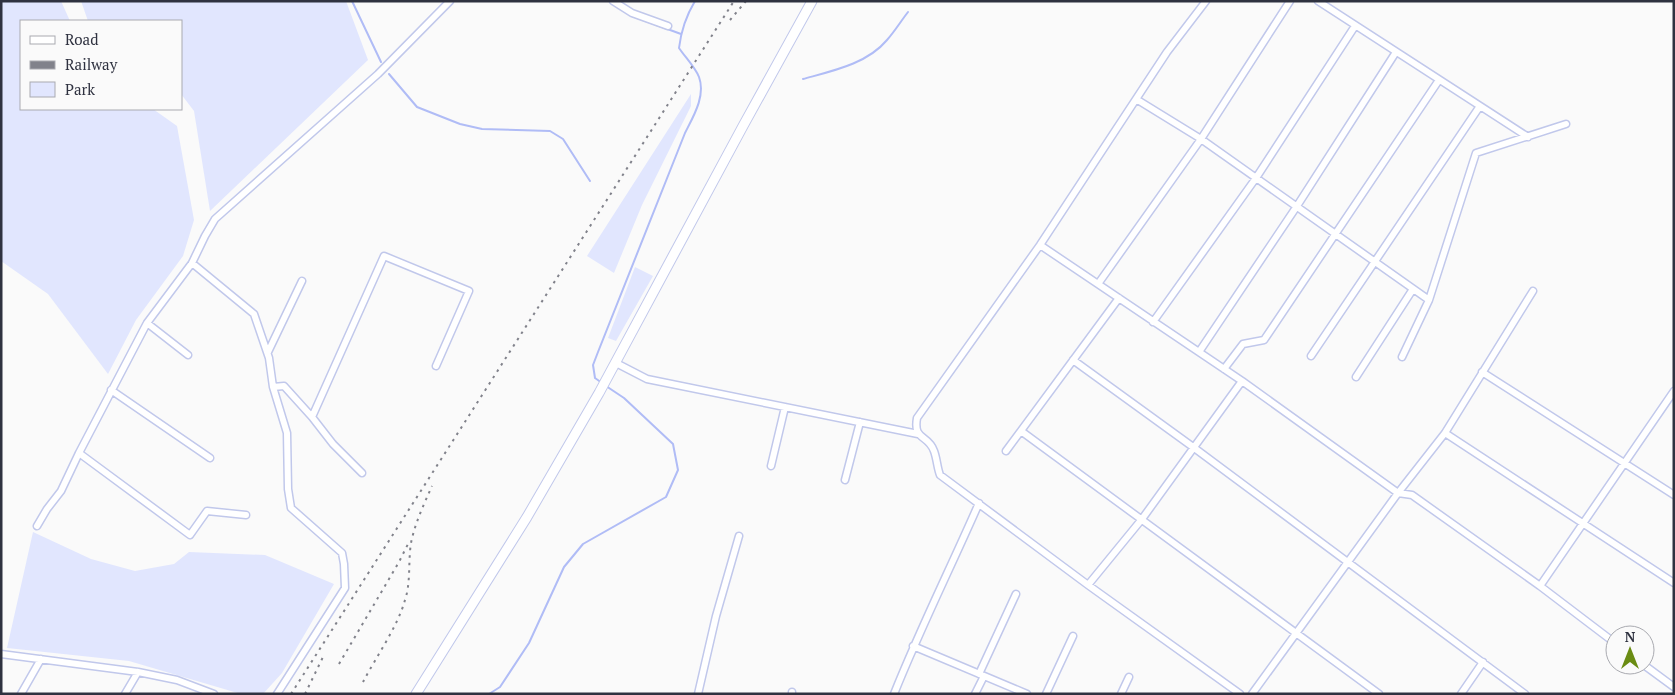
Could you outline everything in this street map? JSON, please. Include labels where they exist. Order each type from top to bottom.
[{"type":"main road","points":[[416,694],[527,517],[610,375],[742,126],[812,1]]},
{"type":"street","points":[[37,526],[47,509],[62,491],[78,453],[147,322],[192,263],[215,219],[378,74],[450,1]]},
{"type":"street","points":[[613,1],[632,12],[668,26]]},
{"type":"street","points":[[918,434],[917,418],[1040,245],[1166,52],[1206,1]]},
{"type":"street","points":[[1098,284],[1201,139],[1290,1]]},
{"type":"street","points":[[1318,1],[1528,138]]},
{"type":"street","points":[[1153,322],[1256,178],[1356,26]]},
{"type":"street","points":[[1199,352],[1297,206],[1396,52]]},
{"type":"street","points":[[1224,369],[1242,344],[1264,340],[1439,80]]},
{"type":"street","points":[[1136,99],[1201,139],[1429,300]]},
{"type":"street","points":[[1311,356],[1480,106]]},
{"type":"street","points":[[1402,357],[1429,300],[1476,153],[1528,138],[1566,124]]},
{"type":"street","points":[[1040,245],[1242,381],[1398,493],[1412,495],[1540,586],[1605,635]]},
{"type":"street","points":[[312,416],[384,256],[468,291],[436,366]]},
{"type":"street","points":[[192,263],[254,314],[268,352],[273,386],[287,433],[288,490],[291,508],[342,553],[345,588],[277,694]]},
{"type":"street","points":[[268,352],[302,282]]},
{"type":"street","points":[[1356,377],[1412,289]]},
{"type":"street","points":[[1252,694],[1398,493],[1445,432],[1533,291]]},
{"type":"street","points":[[1006,451],[1119,298]]},
{"type":"street","points":[[147,322],[188,354]]},
{"type":"street","points":[[1073,360],[1525,694]]},
{"type":"street","points":[[616,363],[647,379],[918,434],[929,442],[934,450],[940,475],[1088,585],[1240,694]]},
{"type":"street","points":[[1482,372],[1674,495]]},
{"type":"street","points":[[1088,585],[1142,518],[1242,381]]},
{"type":"street","points":[[273,386],[284,386],[312,416],[333,444],[362,473]]},
{"type":"street","points":[[111,390],[210,458]]},
{"type":"street","points":[[1540,586],[1674,391]]},
{"type":"street","points":[[771,466],[785,407]]},
{"type":"street","points":[[845,480],[860,422]]},
{"type":"street","points":[[1021,431],[1380,694]]},
{"type":"street","points":[[1445,432],[1674,583]]},
{"type":"street","points":[[78,453],[190,535],[207,511],[246,515]]},
{"type":"street","points":[[894,694],[913,646],[979,503]]},
{"type":"street","points":[[698,694],[716,616],[739,536]]},
{"type":"street","points":[[975,694],[981,675],[1016,594]]},
{"type":"street","points":[[1046,694],[1073,636]]},
{"type":"street","points":[[913,646],[1027,694]]},
{"type":"street","points":[[1,654],[138,672],[177,680],[214,694]]},
{"type":"street","points":[[21,694],[42,659]]},
{"type":"street","points":[[1461,694],[1483,662]]},
{"type":"street","points":[[125,694],[138,672]]},
{"type":"street","points":[[1655,673],[1674,688]]},
{"type":"street","points":[[1121,694],[1129,677]]},
{"type":"green space","points":[[1,1],[61,1],[70,20],[20,20],[20,110],[154,110],[177,126],[194,220],[183,256],[136,320],[108,374],[48,294],[1,261]]},
{"type":"green space","points":[[81,1],[346,1],[368,60],[210,211],[194,111],[182,95],[182,20],[88,20]]},
{"type":"green space","points":[[691,94],[691,106],[642,205],[614,273],[587,256]]},
{"type":"green space","points":[[635,267],[653,276],[616,341],[608,338]]},
{"type":"green space","points":[[33,532],[91,559],[135,571],[174,564],[189,552],[265,555],[334,584],[282,673],[263,694],[241,694],[129,661],[7,648]]},
{"type":"waterway","points":[[352,1],[381,62]]},
{"type":"waterway","points":[[602,383],[595,378],[593,365],[700,99],[701,84],[699,77],[679,48],[684,24],[695,1]]},
{"type":"waterway","points":[[803,79],[848,66],[870,55],[887,40],[908,12]]},
{"type":"waterway","points":[[632,16],[681,34]]},
{"type":"waterway","points":[[389,74],[417,107],[460,124],[482,129],[550,131],[563,139],[590,181]]},
{"type":"waterway","points":[[489,694],[500,687],[529,643],[564,567],[583,544],[666,497],[678,470],[673,444],[624,398],[606,386]]},
{"type":"railway","points":[[291,694],[734,1]]},
{"type":"railway","points":[[730,20],[746,1]]},
{"type":"railway","points":[[363,682],[402,610],[408,586],[411,543],[420,514],[432,486]]},
{"type":"railway","points":[[339,664],[408,544]]},
{"type":"railway","points":[[305,694],[323,657]]}]
